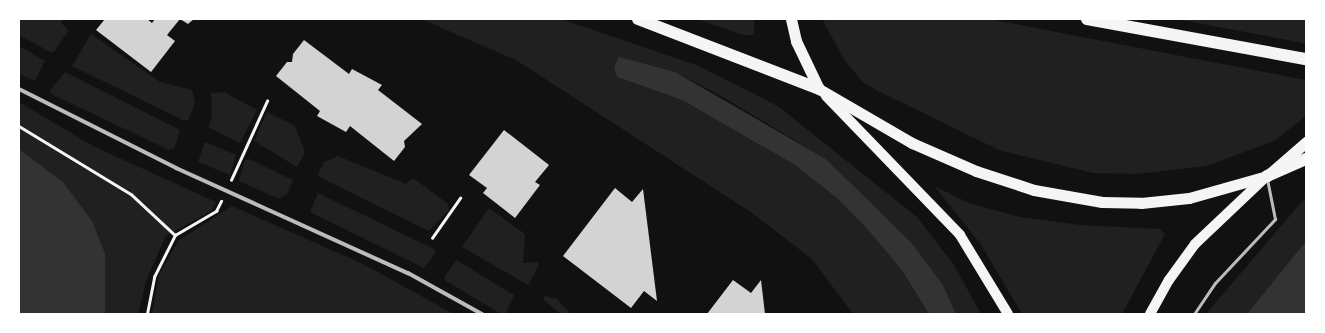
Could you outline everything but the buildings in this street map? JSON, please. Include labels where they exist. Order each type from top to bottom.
[{"type":"highway","points":[[638,19],[819,89],[880,125],[949,160],[1008,183],[1065,198],[1141,203],[1189,198],[1267,176],[1306,159]]},
{"type":"highway","points":[[791,19],[796,41],[819,89]]},
{"type":"highway","points":[[1087,19],[1306,59]]},
{"type":"highway","points":[[1267,176],[1306,142]]},
{"type":"main road","points":[[819,89],[960,235],[1008,314]]},
{"type":"main road","points":[[1150,314],[1168,280],[1195,244],[1267,176]]},
{"type":"street","points":[[19,90],[226,191],[408,273],[482,314]]},
{"type":"lane","points":[[1194,314],[1215,283],[1275,219],[1267,176]]},
{"type":"path","points":[[147,314],[154,277],[175,235],[216,211],[267,101]]},
{"type":"path","points":[[19,126],[131,194],[175,235]]},
{"type":"path","points":[[432,238],[460,198]]},
{"type":"shaded area","points":[[19,19],[62,19],[62,24],[69,30],[54,52],[50,52],[19,35]]},
{"type":"shaded area","points":[[421,19],[561,19],[699,66],[743,88],[779,107],[917,217],[954,265],[981,314],[956,314],[943,285],[911,242],[826,159],[716,93],[675,72],[614,67],[617,77],[682,100],[795,165],[838,199],[869,231],[901,269],[929,314],[853,314],[812,259],[752,213],[516,60]]},
{"type":"shaded area","points":[[697,19],[754,19],[754,35],[743,35]]},
{"type":"shaded area","points":[[822,19],[989,19],[1306,80],[1306,116],[1274,141],[1206,166],[1137,174],[1093,173],[999,150],[878,91],[863,82],[845,61]]},
{"type":"shaded area","points":[[1176,19],[1306,19],[1306,44],[1288,40]]},
{"type":"shaded area","points":[[91,34],[160,82],[192,90],[195,102],[189,119],[185,121],[72,66]]},
{"type":"shaded area","points":[[19,46],[45,61],[35,81],[19,74]]},
{"type":"shaded area","points":[[619,57],[675,72],[826,159],[911,242],[943,285],[956,314],[929,314],[901,269],[869,231],[838,199],[795,165],[682,100],[617,77],[614,67]]},
{"type":"shaded area","points":[[65,72],[180,130],[174,149],[169,150],[51,94],[50,90]]},
{"type":"shaded area","points":[[224,92],[257,110],[240,143],[208,127],[212,117],[211,93]]},
{"type":"shaded area","points":[[19,102],[93,146],[216,202],[211,211],[166,236],[147,278],[138,314],[105,314],[105,255],[63,182],[19,149]]},
{"type":"shaded area","points":[[267,112],[295,126],[305,152],[297,167],[254,141]]},
{"type":"shaded area","points":[[205,142],[236,155],[230,175],[198,162]]},
{"type":"shaded area","points":[[19,149],[63,182],[92,221],[105,254],[105,314],[19,314]]},
{"type":"shaded area","points":[[338,156],[406,184],[411,179],[416,180],[448,204],[449,210],[429,231],[321,178],[318,174],[324,162]]},
{"type":"shaded area","points":[[249,159],[293,180],[287,194],[279,199],[239,181],[245,160]]},
{"type":"shaded area","points":[[934,186],[969,203],[1020,217],[1081,225],[1159,229],[1165,234],[1122,314],[1022,314],[980,243]]},
{"type":"shaded area","points":[[318,193],[434,249],[436,253],[424,268],[310,212]]},
{"type":"shaded area","points":[[1306,197],[1306,241],[1247,314],[1206,314]]},
{"type":"shaded area","points":[[232,206],[363,264],[454,314],[152,314],[159,275],[178,241]]},
{"type":"shaded area","points":[[489,208],[525,234],[523,263],[538,262],[539,265],[528,285],[462,247]]},
{"type":"shaded area","points":[[1306,241],[1306,314],[1247,314]]},
{"type":"shaded area","points":[[456,260],[514,295],[506,313],[501,314],[446,281],[444,278]]},
{"type":"shaded area","points":[[544,296],[557,299],[571,314],[561,314],[544,300]]}]
